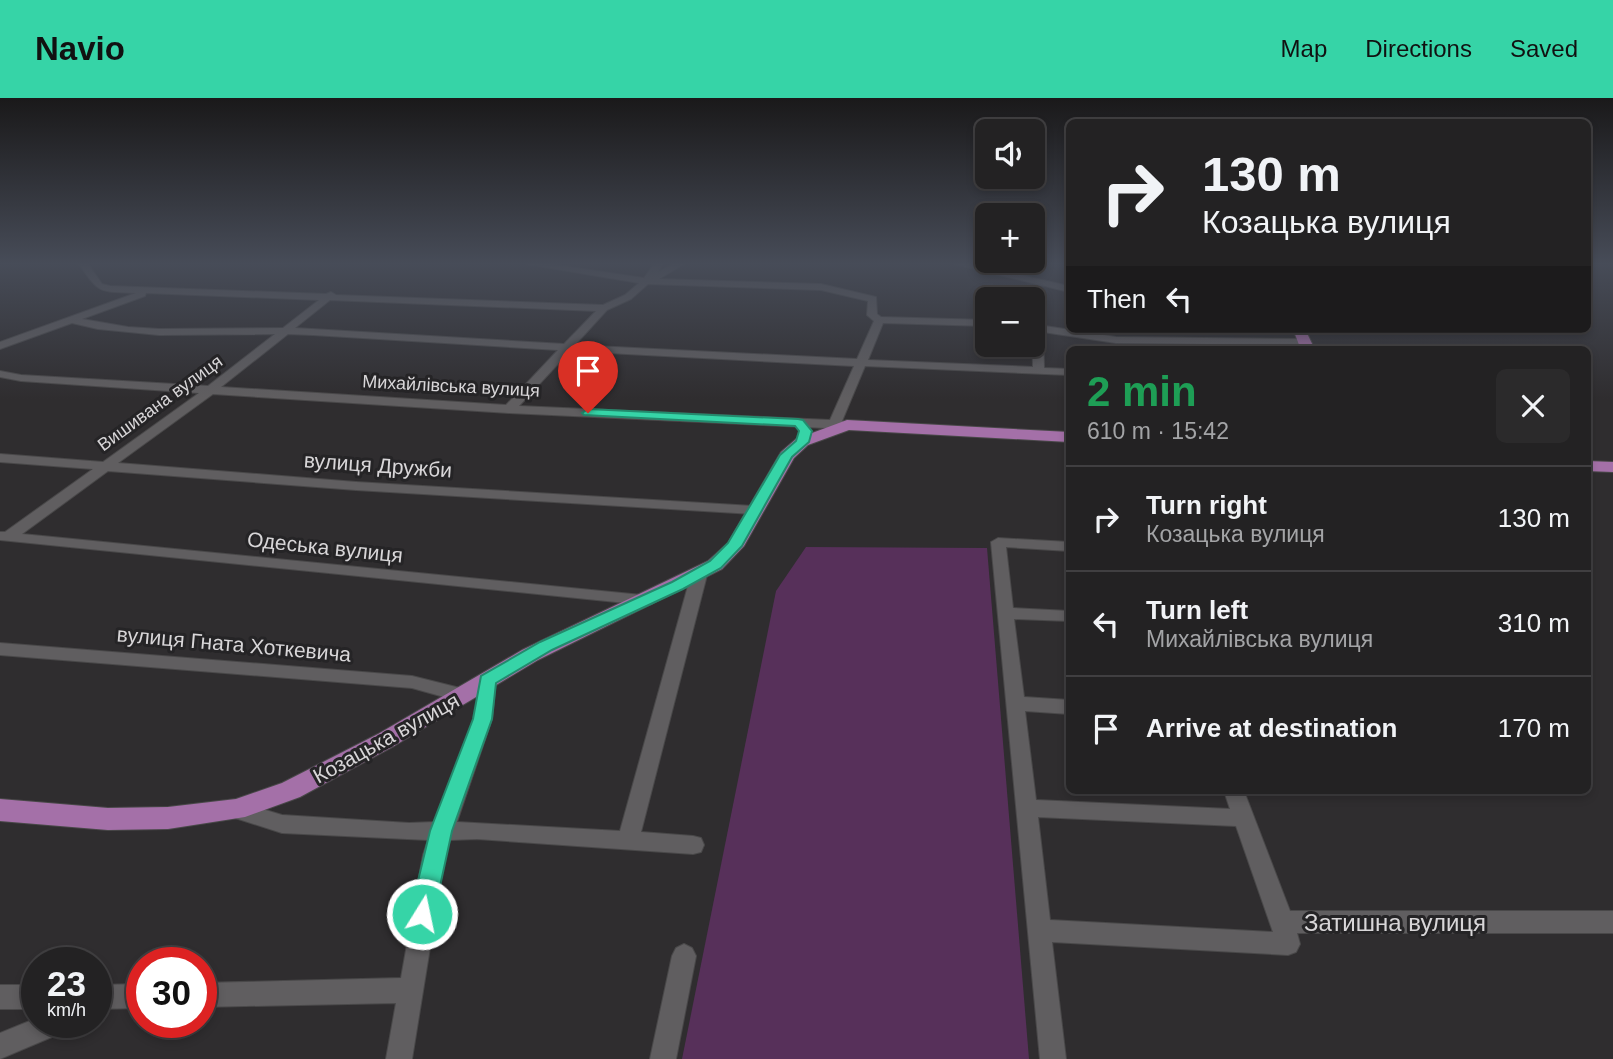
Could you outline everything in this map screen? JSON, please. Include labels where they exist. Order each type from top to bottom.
[{"type":"main road","name":"Козацька вулиця","points":[[0,810],[129,820],[168,818],[236,810],[291,790],[331,771],[546,646],[699,575],[715,565],[734,546],[800,433],[840,425]]},
{"type":"main road","points":[[840,425],[1066,437]]},
{"type":"main road","points":[[1591,466],[1613,467]]},
{"type":"street","points":[[0,346],[101,309]]},
{"type":"street","name":"Вишивана вулиця","points":[[4,536],[208,392],[313,309]]},
{"type":"street","points":[[509,409],[603,309]]},
{"type":"street","points":[[872,309],[872,314],[879,320],[975,323]]},
{"type":"street","points":[[71,320],[107,328],[285,330],[564,349],[1066,372]]},
{"type":"street","points":[[840,425],[861,361],[879,320]]},
{"type":"street","points":[[1045,329],[1066,332]]},
{"type":"street","points":[[1072,333],[1116,340],[1306,346]]},
{"type":"street","points":[[1038,357],[1039,371]]},
{"type":"street","name":"Михайлівська вулиця","points":[[0,374],[21,378],[208,392],[509,409],[800,433]]},
{"type":"street","name":"вулиця Дружби","points":[[0,458],[356,486],[753,510]]},
{"type":"street","name":"Одеська вулиця","points":[[4,536],[646,600]]},
{"type":"street","points":[[1053,1059],[998,542],[1066,546]]},
{"type":"street","points":[[628,839],[699,575]]},
{"type":"street","points":[[1006,613],[1066,616]]},
{"type":"street","name":"вулиця Гната Хоткевича","points":[[0,649],[412,682],[462,695]]},
{"type":"street","points":[[399,1059],[426,889],[441,831],[483,719],[487,680]]},
{"type":"street","points":[[1015,703],[1066,707]]},
{"type":"street","points":[[1235,794],[1282,922]]},
{"type":"street","points":[[1026,808],[1244,818]]},
{"type":"street","points":[[236,810],[282,824],[409,832],[477,830],[693,845]]},
{"type":"street","name":"Затишна вулиця","points":[[1039,930],[1289,944],[1282,922],[1613,922]]},
{"type":"street","points":[[663,1059],[684,956]]},
{"type":"street","points":[[217,995],[410,990]]},
{"type":"street","points":[[0,997],[21,997]]},
{"type":"street","points":[[0,1046],[21,1037]]},
{"type":"shaded area","points":[[806,547],[987,548],[1029,1059],[682,1059],[776,591]]},
{"type":"route","points":[[422,914],[441,831],[483,719],[487,680],[546,646],[699,575],[715,565],[734,546],[787,455],[803,442],[805,431],[798,423],[588,413]]}]
